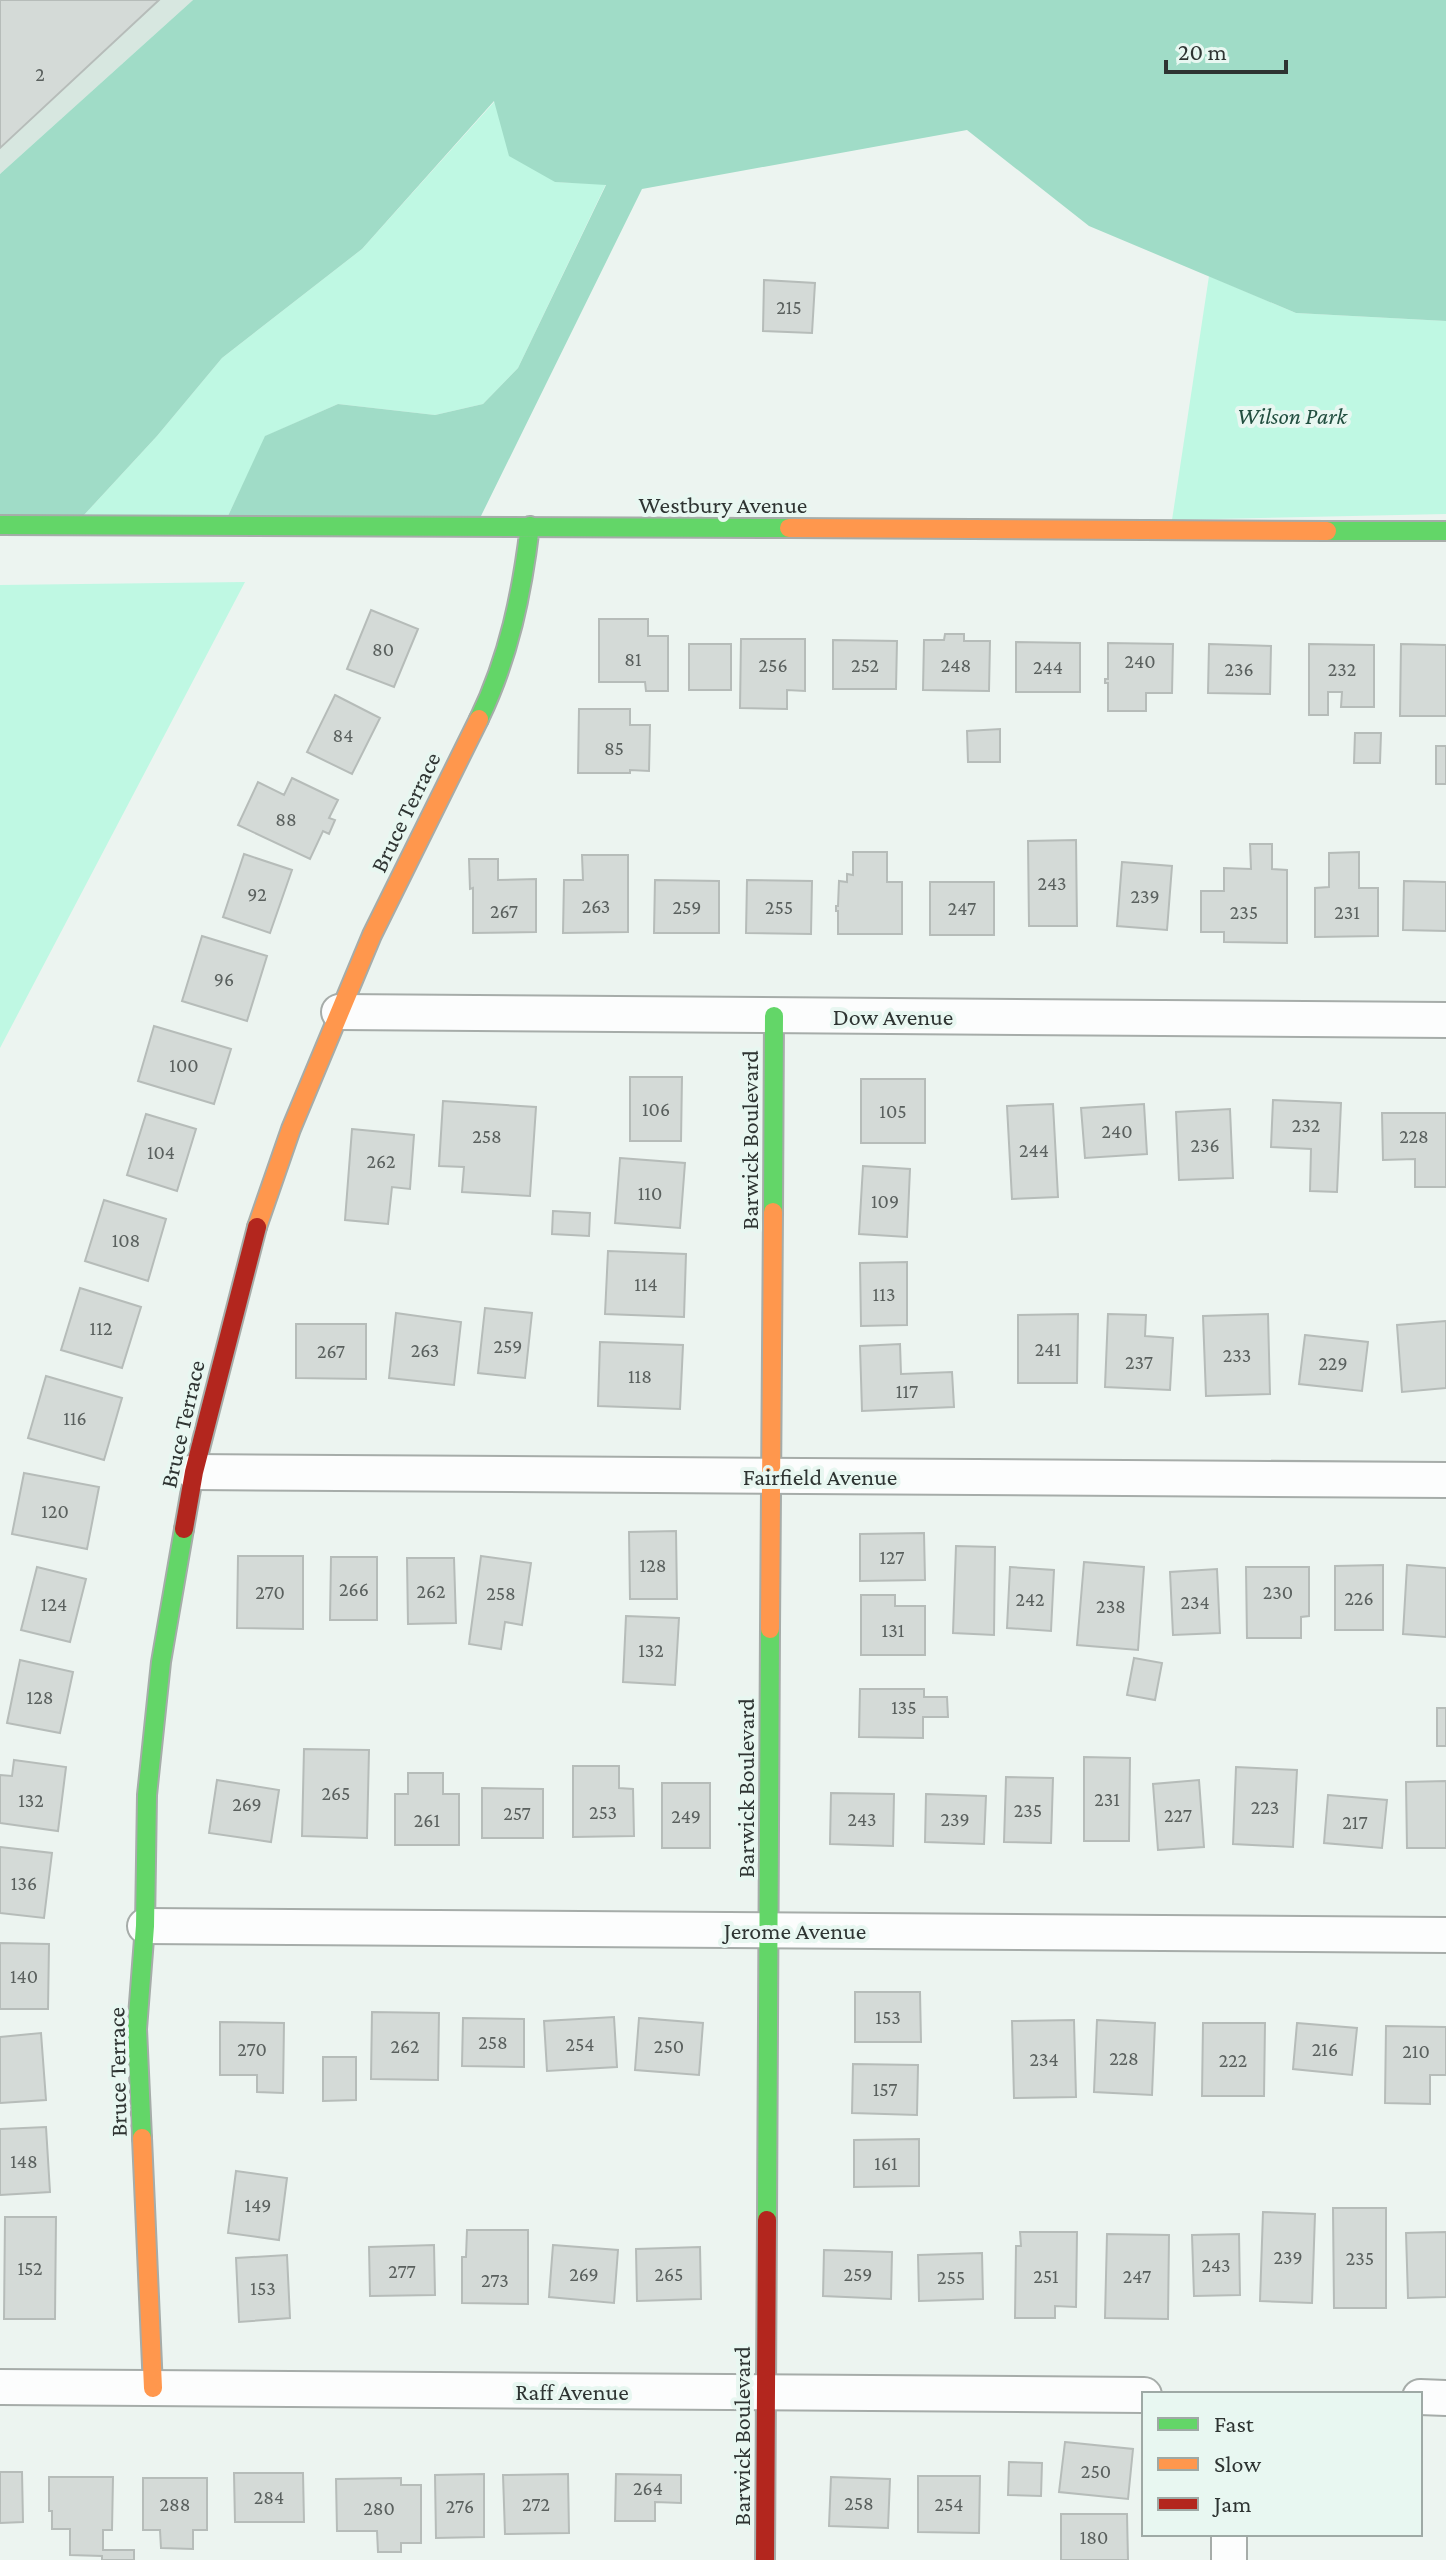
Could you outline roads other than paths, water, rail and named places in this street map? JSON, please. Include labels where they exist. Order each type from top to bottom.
[{"type":"street","name":"Westbury Avenue","points":[[0,525],[1446,531]]},
{"type":"street","name":"Bruce Terrace","points":[[153,2388],[137,2029],[145,1926],[147,1795],[161,1662],[194,1472],[266,1198],[339,1012],[505,659],[521,595],[530,526]]},
{"type":"street","name":"Dow Avenue","points":[[339,1012],[1446,1020]]},
{"type":"street","name":"Barwick Boulevard","points":[[765,2560],[774,1016]]},
{"type":"street","name":"Fairfield Avenue","points":[[194,1472],[1446,1480]]},
{"type":"street","name":"Jerome Avenue","points":[[145,1926],[1446,1935]]},
{"type":"street","name":"Raff Avenue","points":[[0,2387],[1142,2395]]},
{"type":"street","points":[[1422,2397],[1446,2398]]},
{"type":"street","points":[[1229,2536],[1229,2560]]},
{"type":"park label","name":"Wilson Park","points":[[1292,415]]}]
